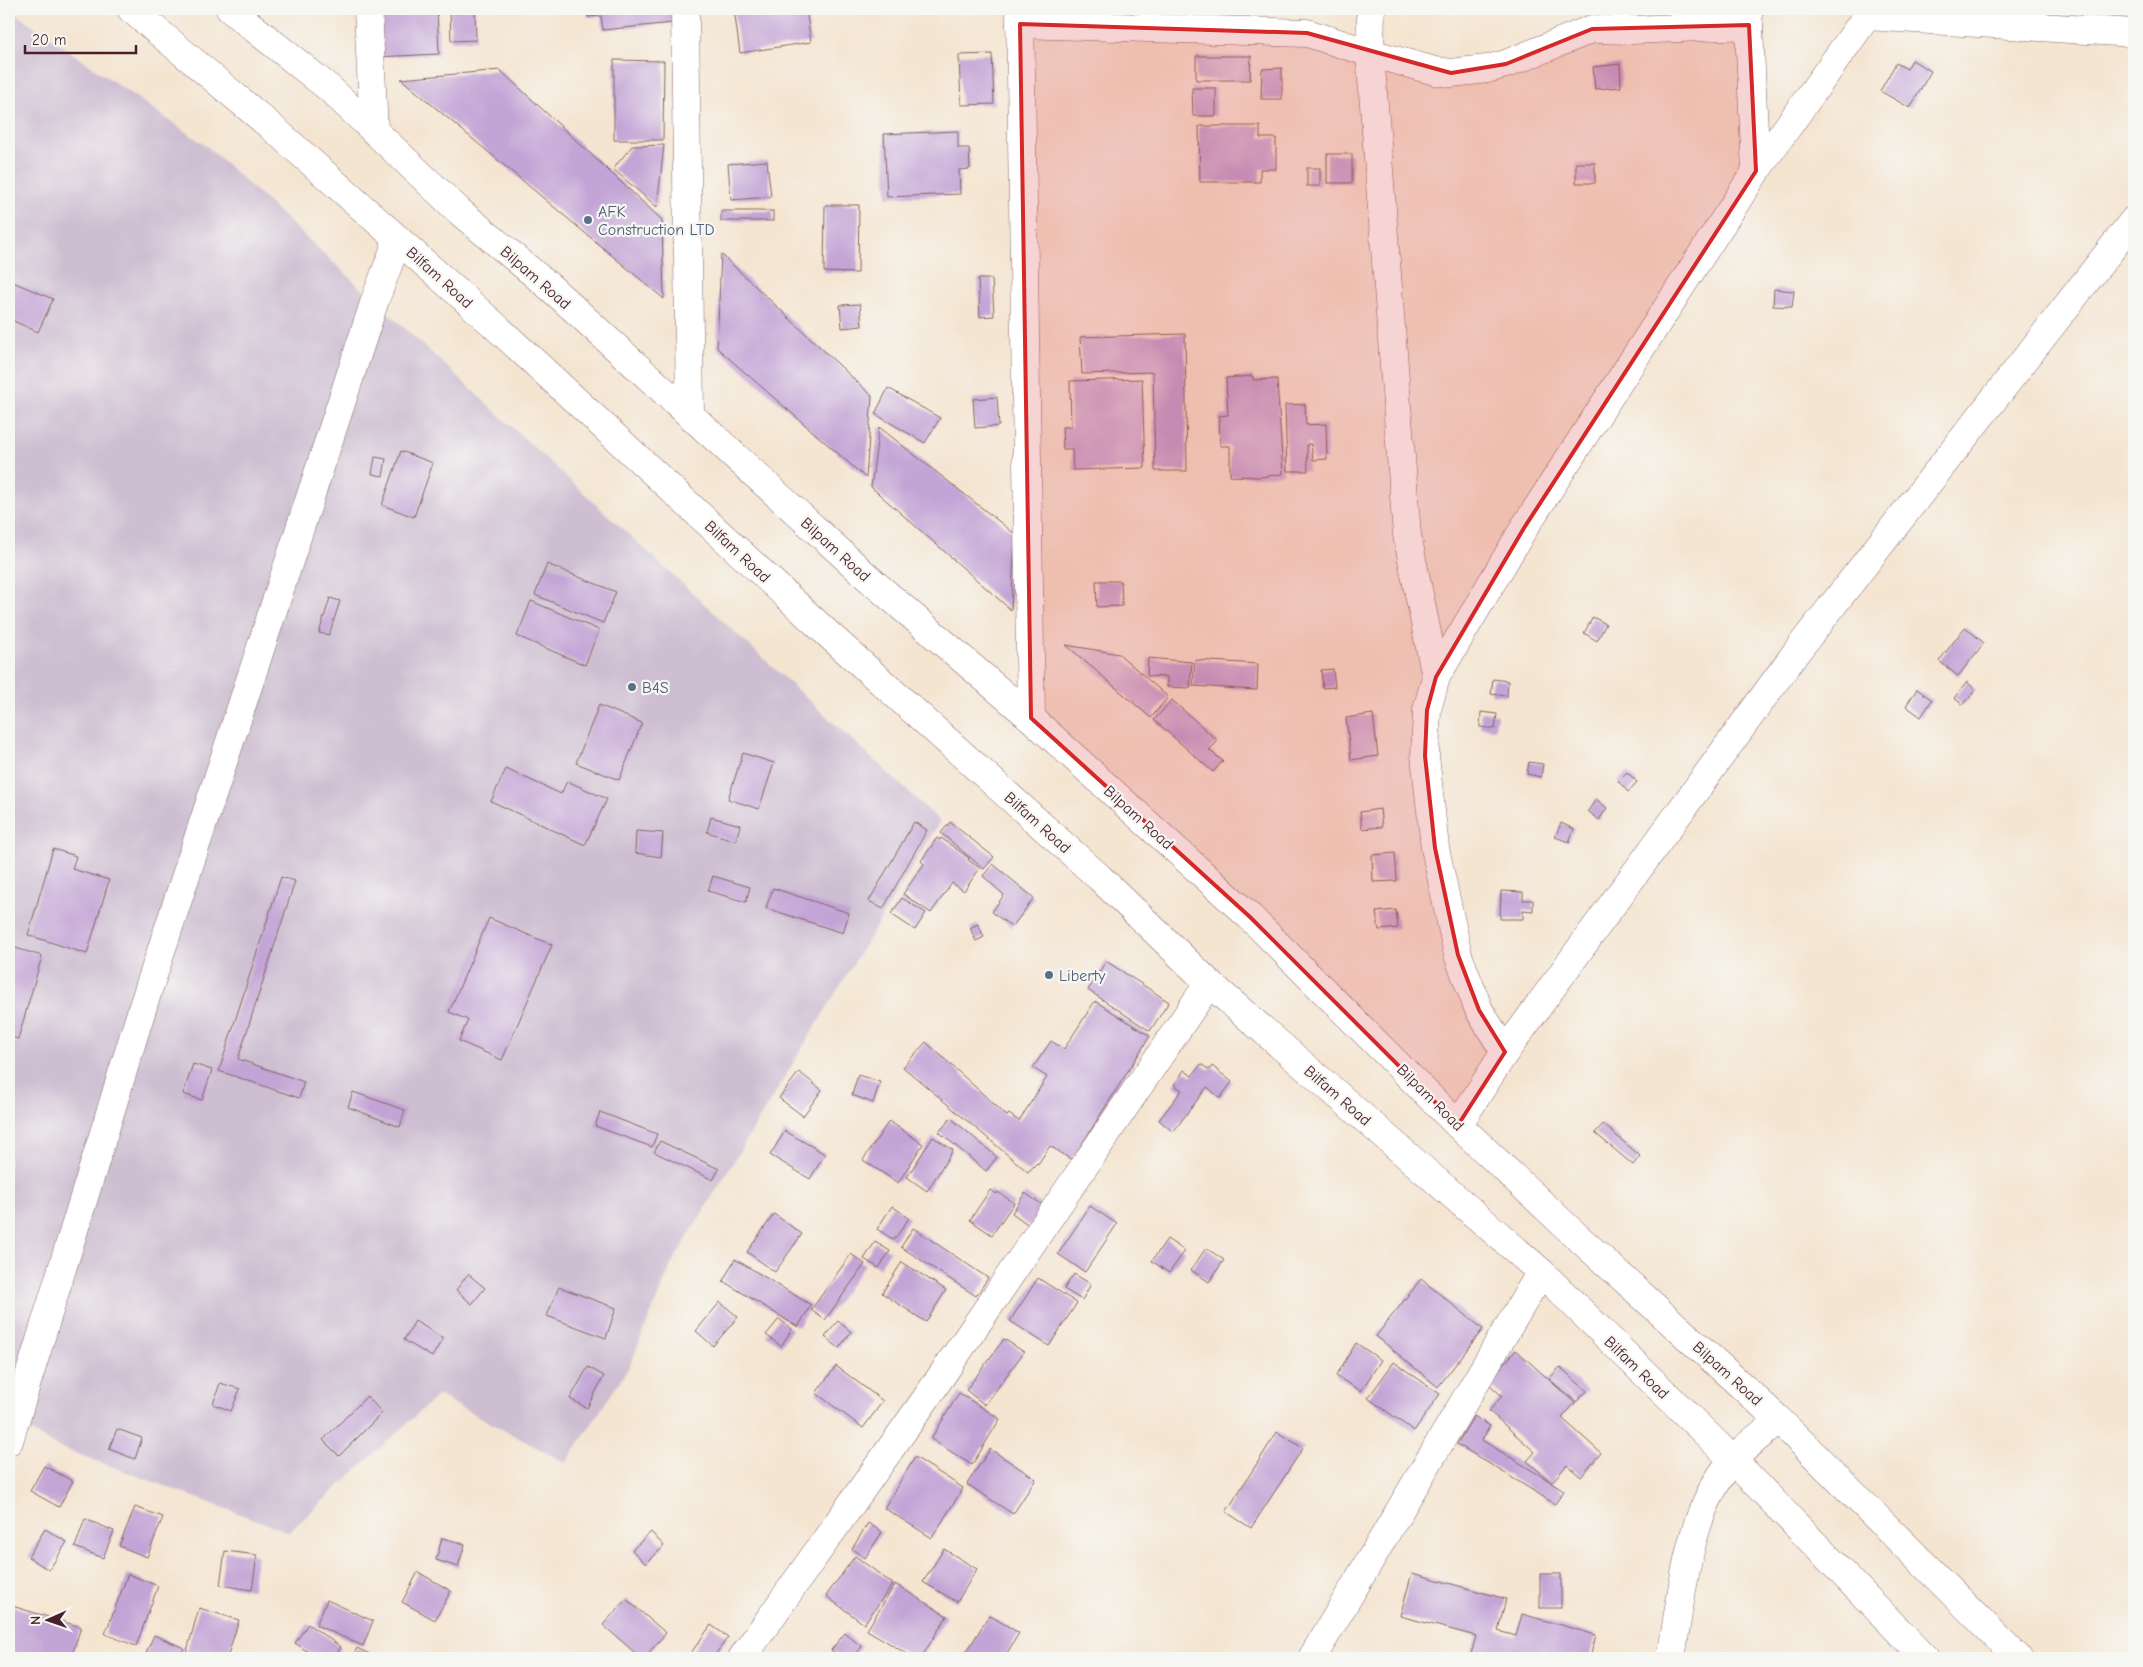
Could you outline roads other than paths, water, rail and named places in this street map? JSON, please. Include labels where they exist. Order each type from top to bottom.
[{"type":"street","name":"Bilfam Road","points":[[131,9],[275,130],[498,328],[828,634],[1100,878],[1210,983],[1541,1272],[1733,1460],[1925,1658]]},
{"type":"street","name":"Bilpam Road","points":[[230,9],[330,89],[460,212],[551,288],[875,584],[1031,718],[1250,917],[1458,1125],[1571,1231],[1779,1420],[2018,1658]]},
{"type":"street","points":[[368,9],[374,131]]},
{"type":"street","points":[[685,9],[690,415]]},
{"type":"street","points":[[1371,9],[1370,54],[1407,536],[1436,676]]},
{"type":"street","points":[[1505,1052],[1479,1010],[1458,955],[1435,848],[1425,756],[1427,710],[1436,676],[1524,528],[1756,171],[1870,13],[2134,33]]},
{"type":"street","points":[[1031,718],[1020,17],[1307,34],[1370,54],[1435,71],[1451,73],[1487,69],[1506,64],[1592,29],[1748,17],[1756,171]]},
{"type":"street","points":[[1458,1125],[1505,1052],[1800,647],[2134,220]]},
{"type":"street","points":[[9,1441],[142,1009],[374,300],[398,239]]},
{"type":"street","points":[[742,1658],[926,1400],[1210,983]]},
{"type":"street","points":[[1312,1658],[1541,1272]]},
{"type":"street","points":[[1671,1658],[1690,1550],[1707,1498],[1733,1460],[1779,1420]]},
{"type":"place","name":"AFK Construction LTD","points":[[588,220]]},
{"type":"place","name":"B4S","points":[[632,687]]},
{"type":"place","name":"Liberty","points":[[1049,975]]}]
